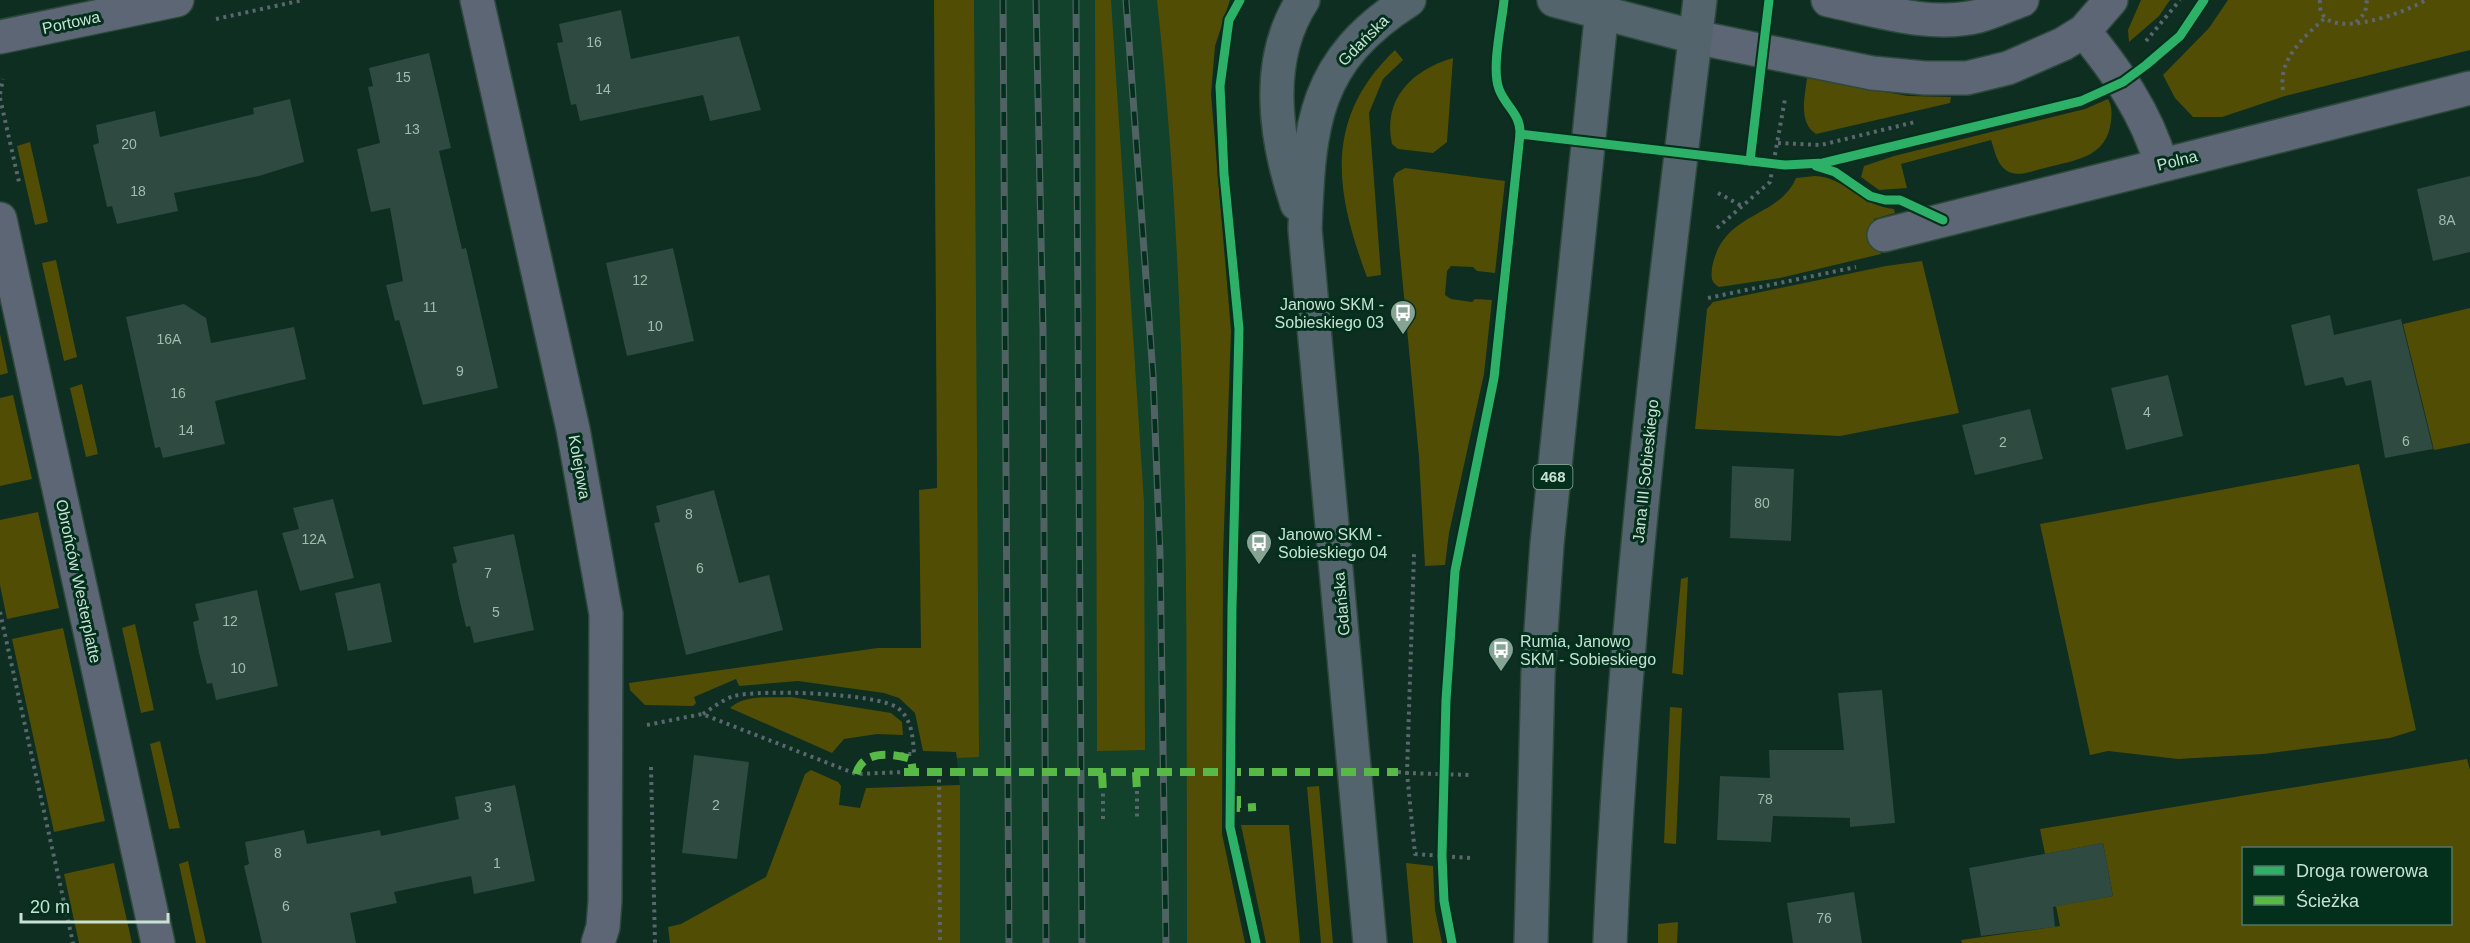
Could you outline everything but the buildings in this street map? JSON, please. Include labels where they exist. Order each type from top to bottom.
[{"type":"main road","name":"Gdańska","points":[[1303,0],[1283,38],[1277,76],[1278,117],[1286,172],[1305,229]]},
{"type":"main road","name":"Gdańska","points":[[1370,943],[1305,229],[1307,165],[1316,114],[1334,70],[1374,25],[1409,0]]},
{"type":"main road","points":[[1554,0],[1602,6],[1695,37]]},
{"type":"main road","name":"Jana III Sobieskiego","points":[[1610,943],[1622,713],[1634,578],[1656,361],[1700,0]]},
{"type":"main road","name":"468","points":[[1531,943],[1538,674],[1547,544],[1602,6]]},
{"type":"street","name":"Portowa","points":[[0,37],[177,0]]},
{"type":"street","name":"Kolejowa","points":[[477,0],[573,429],[606,614],[605,901],[603,927],[598,943]]},
{"type":"street","points":[[1828,0],[1901,16],[1938,20],[1977,16],[2022,0]]},
{"type":"street","points":[[1695,37],[1872,73],[1925,78],[1967,78],[2008,68],[2063,44],[2084,31],[2111,0]]},
{"type":"street","points":[[2084,31],[2114,69],[2138,106],[2154,138],[2161,164]]},
{"type":"street","name":"Polna","points":[[1884,235],[2470,88]]},
{"type":"street","name":"Obrońców Westerplatte","points":[[0,219],[158,943]]},
{"type":"path","points":[[2320,0],[2325,18],[2334,24],[2345,26],[2426,0]]},
{"type":"path","points":[[2356,23],[2365,13],[2367,0]]},
{"type":"path","points":[[2289,132],[2282,87],[2287,62],[2299,41],[2325,18]]},
{"type":"path","points":[[1712,236],[1720,224],[1770,182],[1770,163],[1786,88]]},
{"type":"path","points":[[1770,163],[1785,165]]},
{"type":"path","points":[[1701,299],[1887,260],[1884,235]]},
{"type":"path","points":[[1414,554],[1407,773],[1415,854],[1470,858]]},
{"type":"path","points":[[0,612],[73,943]]},
{"type":"path","points":[[605,733],[702,714],[733,696],[779,692],[873,700],[898,708],[913,730],[914,754],[895,754]]},
{"type":"path","points":[[702,714],[856,774],[904,772]]},
{"type":"path","points":[[651,725],[651,736]]},
{"type":"path","points":[[651,759],[655,943]]},
{"type":"path","points":[[1444,787],[1445,760]]},
{"type":"path","points":[[939,772],[940,943]]},
{"type":"path","points":[[1398,772],[1470,775]]},
{"type":"path","points":[[1137,791],[1137,820]]},
{"type":"path","points":[[1103,792],[1103,819]]},
{"type":"path","points":[[1443,844],[1443,867]]},
{"type":"shaded area","points":[[934,0],[1191,0],[1210,943],[960,943],[960,788],[956,752],[939,694]]},
{"type":"shaded area","points":[[934,0],[974,0],[979,757],[957,758],[956,752],[923,751],[915,713],[899,698],[884,693],[798,681],[739,686],[736,679],[694,697],[696,703],[693,706],[645,705],[630,690],[629,683],[878,648],[921,648],[919,490],[937,488]]},
{"type":"shaded area","points":[[1095,0],[1111,0],[1144,502],[1145,750],[1097,751]]},
{"type":"shaded area","points":[[1157,0],[1230,0],[1215,46],[1211,94],[1231,331],[1223,556],[1222,834],[1245,943],[1187,943],[1186,589],[1181,353],[1168,117]]},
{"type":"shaded area","points":[[2141,0],[2170,0],[2159,16],[2129,42],[2128,30]]},
{"type":"shaded area","points":[[2228,0],[2470,0],[2470,50],[2285,96],[2222,117],[2193,117],[2175,98],[2163,75],[2209,28]]},
{"type":"shaded area","points":[[1395,50],[1403,60],[1383,79],[1369,113],[1381,275],[1367,277],[1348,215],[1343,186],[1342,157],[1346,129],[1356,102],[1372,76]]},
{"type":"shaded area","points":[[1453,58],[1447,142],[1433,153],[1398,149],[1392,144],[1390,128],[1396,100],[1403,89],[1425,70]]},
{"type":"shaded area","points":[[1807,78],[1908,96],[1951,97],[1950,103],[1816,134],[1810,129],[1805,116],[1804,100]]},
{"type":"shaded area","points":[[2108,99],[2112,112],[2111,121],[2103,143],[2096,150],[2078,159],[2017,174],[2009,172],[1999,162],[1991,140],[1901,164],[1907,188],[1879,190],[1861,177],[1864,166],[1894,156],[2085,109]]},
{"type":"shaded area","points":[[30,142],[48,222],[35,225],[17,146]]},
{"type":"shaded area","points":[[1405,168],[1505,181],[1495,273],[1477,271],[1473,267],[1451,266],[1447,271],[1445,295],[1451,299],[1472,302],[1475,299],[1492,300],[1484,374],[1449,533],[1445,565],[1425,566],[1419,457],[1393,179],[1396,173]]},
{"type":"shaded area","points":[[1815,176],[1836,181],[1873,203],[1894,209],[1895,213],[1874,219],[1881,254],[1780,278],[1719,287],[1716,285],[1712,279],[1712,268],[1718,249],[1727,236],[1738,225],[1777,201],[1788,191],[1796,178]]},
{"type":"shaded area","points":[[56,260],[77,357],[64,361],[42,263]]},
{"type":"shaded area","points":[[1922,261],[1959,413],[1840,436],[1695,429],[1707,309],[1713,302],[1886,266]]},
{"type":"shaded area","points":[[2470,308],[2470,443],[2434,450],[2403,324]]},
{"type":"shaded area","points":[[0,334],[8,373],[0,375]]},
{"type":"shaded area","points":[[82,384],[98,454],[86,457],[70,388]]},
{"type":"shaded area","points":[[13,395],[32,479],[0,486],[0,398]]},
{"type":"shaded area","points":[[2359,464],[2416,730],[2390,738],[2263,754],[2178,759],[2108,751],[2090,755],[2040,524]]},
{"type":"shaded area","points":[[38,512],[59,608],[7,619],[0,585],[0,520]]},
{"type":"shaded area","points":[[1688,577],[1683,675],[1672,673],[1681,579]]},
{"type":"shaded area","points":[[135,624],[154,710],[141,713],[122,628]]},
{"type":"shaded area","points":[[63,628],[105,821],[54,832],[12,639]]},
{"type":"shaded area","points":[[791,697],[891,713],[902,722],[903,735],[877,734],[844,739],[832,753],[730,708],[751,699]]},
{"type":"shaded area","points":[[1670,707],[1682,708],[1676,844],[1664,843]]},
{"type":"shaded area","points":[[160,741],[180,828],[169,829],[150,744]]},
{"type":"shaded area","points":[[2467,759],[2470,770],[2470,943],[1962,943],[1961,940],[2060,926],[2056,906],[2113,896],[2103,843],[2045,854],[2040,829]]},
{"type":"shaded area","points":[[811,770],[838,782],[841,786],[839,805],[860,808],[866,788],[960,785],[960,943],[670,943],[668,927],[681,924],[766,877],[805,774]]},
{"type":"shaded area","points":[[1319,786],[1333,943],[1321,943],[1307,787]]},
{"type":"shaded area","points":[[1241,825],[1289,825],[1300,943],[1266,943]]},
{"type":"shaded area","points":[[188,861],[206,943],[196,943],[179,864]]},
{"type":"shaded area","points":[[114,863],[132,943],[79,943],[64,874]]},
{"type":"shaded area","points":[[1406,863],[1433,866],[1435,910],[1442,943],[1413,943]]},
{"type":"shaded area","points":[[1678,922],[1677,943],[1658,943],[1658,924]]},
{"type":"railway","points":[[1003,0],[1009,943]]},
{"type":"railway","points":[[1036,0],[1043,331],[1046,943]]},
{"type":"railway","points":[[1076,0],[1082,943]]},
{"type":"railway","points":[[1126,0],[1153,375],[1160,554],[1166,943]]},
{"type":"marked path","points":[[856,774],[865,761],[879,755],[895,755],[911,759],[913,772]]},
{"type":"marked path","points":[[904,772],[1398,772]]},
{"type":"marked path","points":[[1136,772],[1137,791]]},
{"type":"marked path","points":[[1102,773],[1103,792]]},
{"type":"marked path","points":[[1237,796],[1237,808],[1256,807]]},
{"type":"cycle path","points":[[1240,0],[1229,20],[1220,86],[1224,174],[1239,329],[1232,607],[1230,827],[1256,943]]},
{"type":"cycle path","points":[[1452,943],[1444,901],[1442,856],[1446,700],[1455,571],[1494,378],[1520,134],[1518,121],[1502,95],[1497,80],[1496,69],[1504,0]]},
{"type":"cycle path","points":[[1750,161],[1769,0]]},
{"type":"cycle path","points":[[1520,134],[1785,165],[1823,163],[2081,101],[2123,82],[2146,65],[2180,36],[2204,0]]},
{"type":"cycle path","points":[[1816,166],[1835,172],[1870,196],[1885,200],[1900,200],[1943,220]]},
{"type":"place","name":"Janowo SKM - Sobieskiego 03","points":[[1403,336]]},
{"type":"place","name":"Janowo SKM - Sobieskiego 04","points":[[1259,566]]},
{"type":"place","name":"Rumia, Janowo SKM - Sobieskiego","points":[[1501,673]]}]
